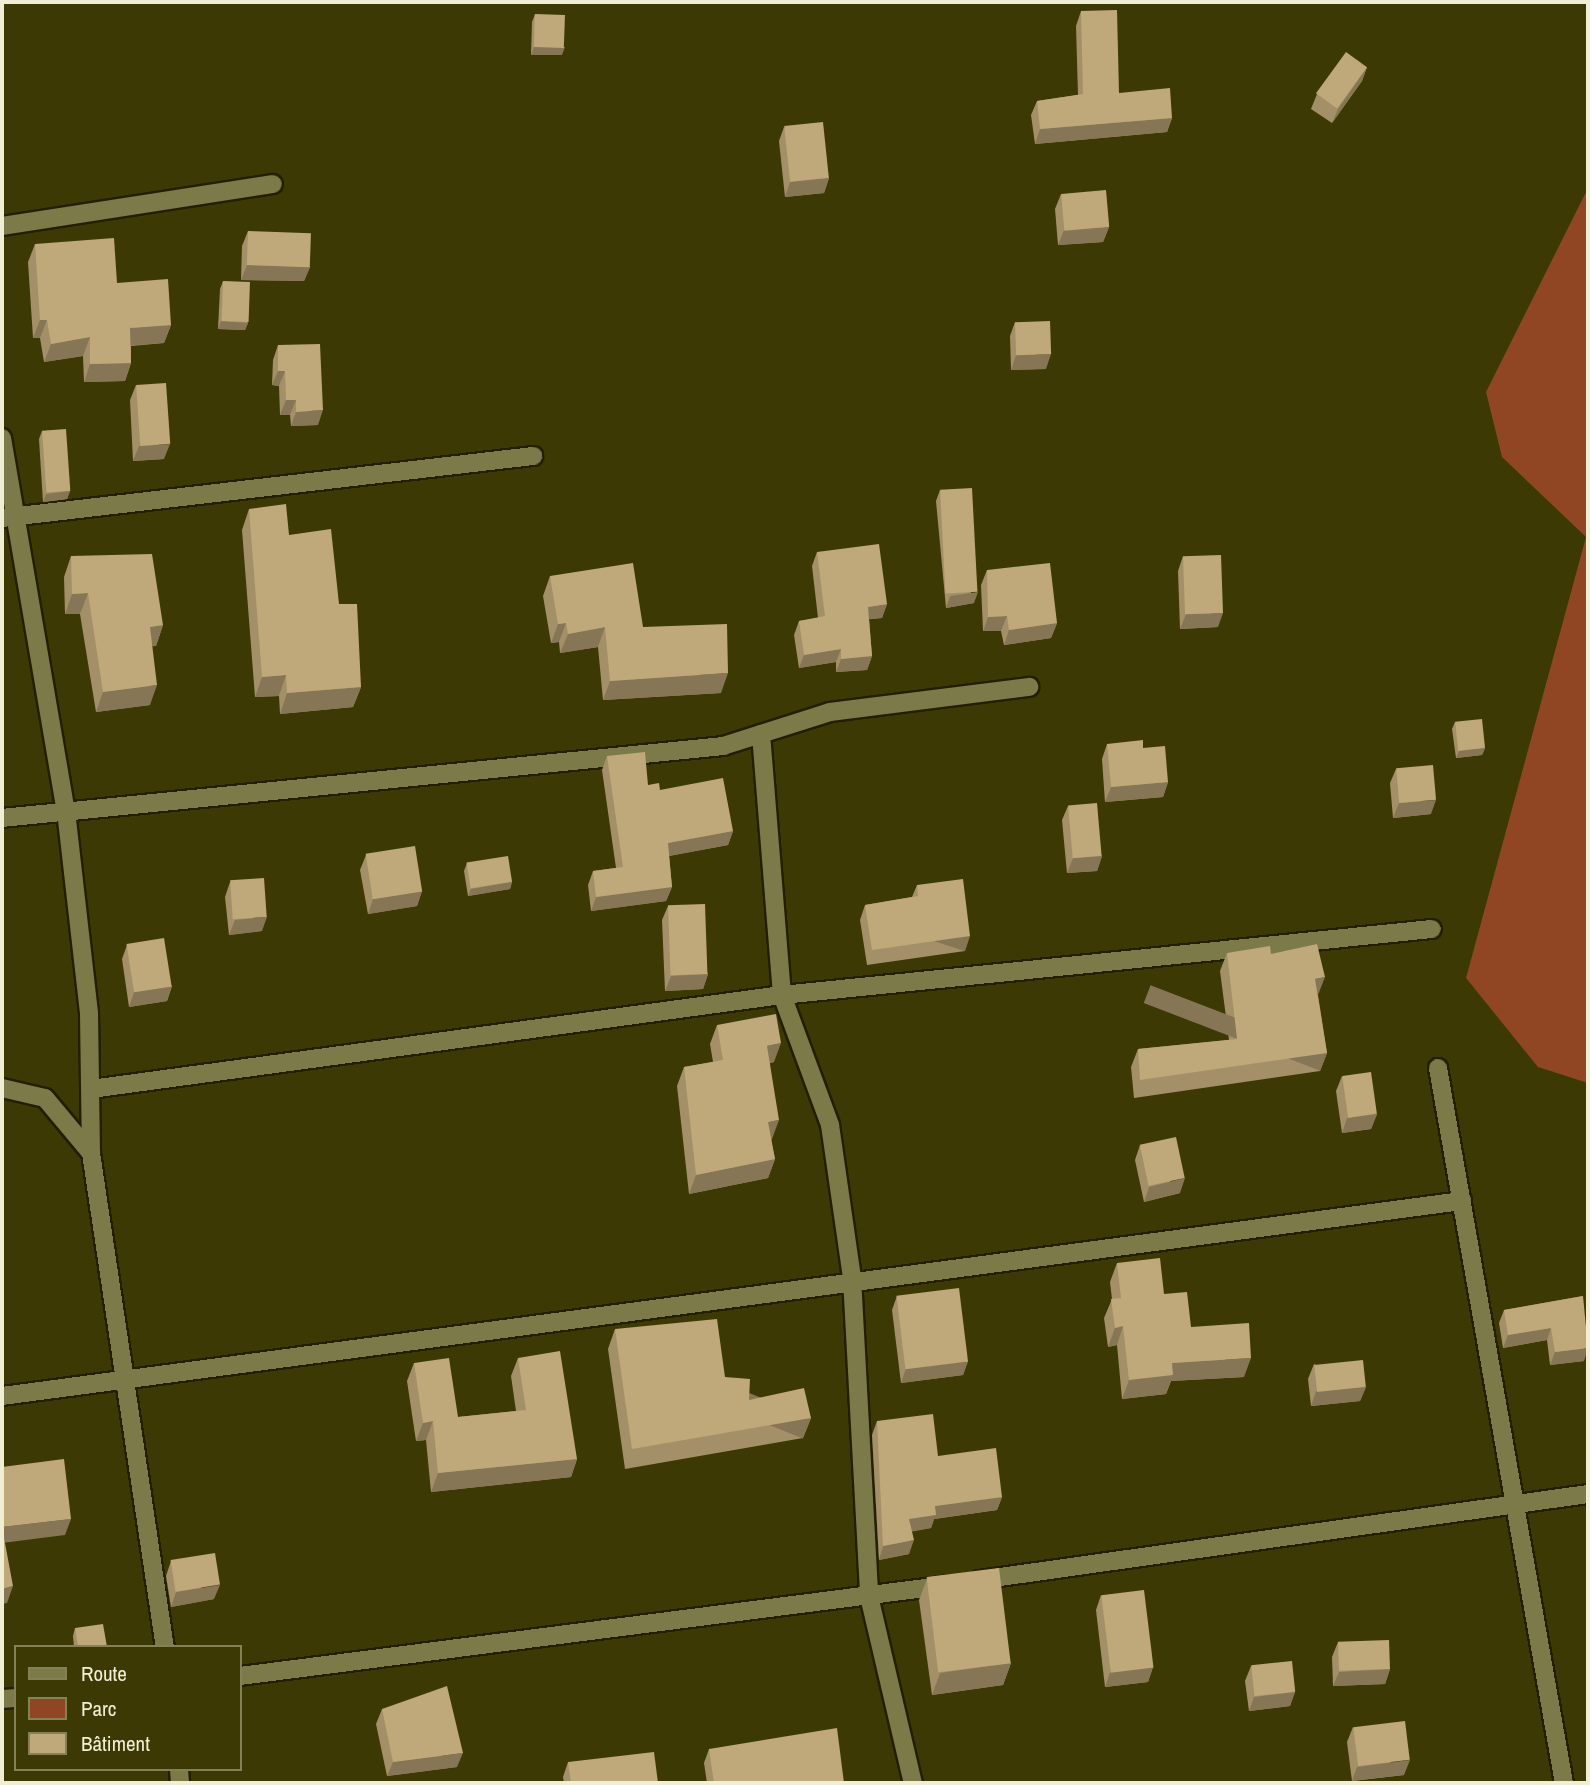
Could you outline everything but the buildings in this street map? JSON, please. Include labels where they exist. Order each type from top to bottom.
[{"type":"street","points":[[2,226],[273,184]]},
{"type":"street","points":[[2,438],[7,518],[66,811],[91,1089],[91,1153],[164,1645]]},
{"type":"street","points":[[7,518],[533,456]]},
{"type":"street","points":[[2,818],[723,746],[830,712],[1029,687]]},
{"type":"street","points":[[761,734],[782,995],[830,1125],[852,1278],[869,1596],[913,1783]]},
{"type":"street","points":[[91,1089],[782,995],[1432,929]]},
{"type":"street","points":[[1438,1068],[1517,1503],[1564,1783]]},
{"type":"street","points":[[2,1088],[45,1098],[91,1153]]},
{"type":"street","points":[[2,1396],[125,1382],[852,1278],[1462,1201]]},
{"type":"street","points":[[242,1675],[869,1596],[1588,1494]]},
{"type":"green space","points":[[1588,188],[1588,1083],[1538,1067],[1466,978],[1586,537],[1502,457],[1486,392]]}]
